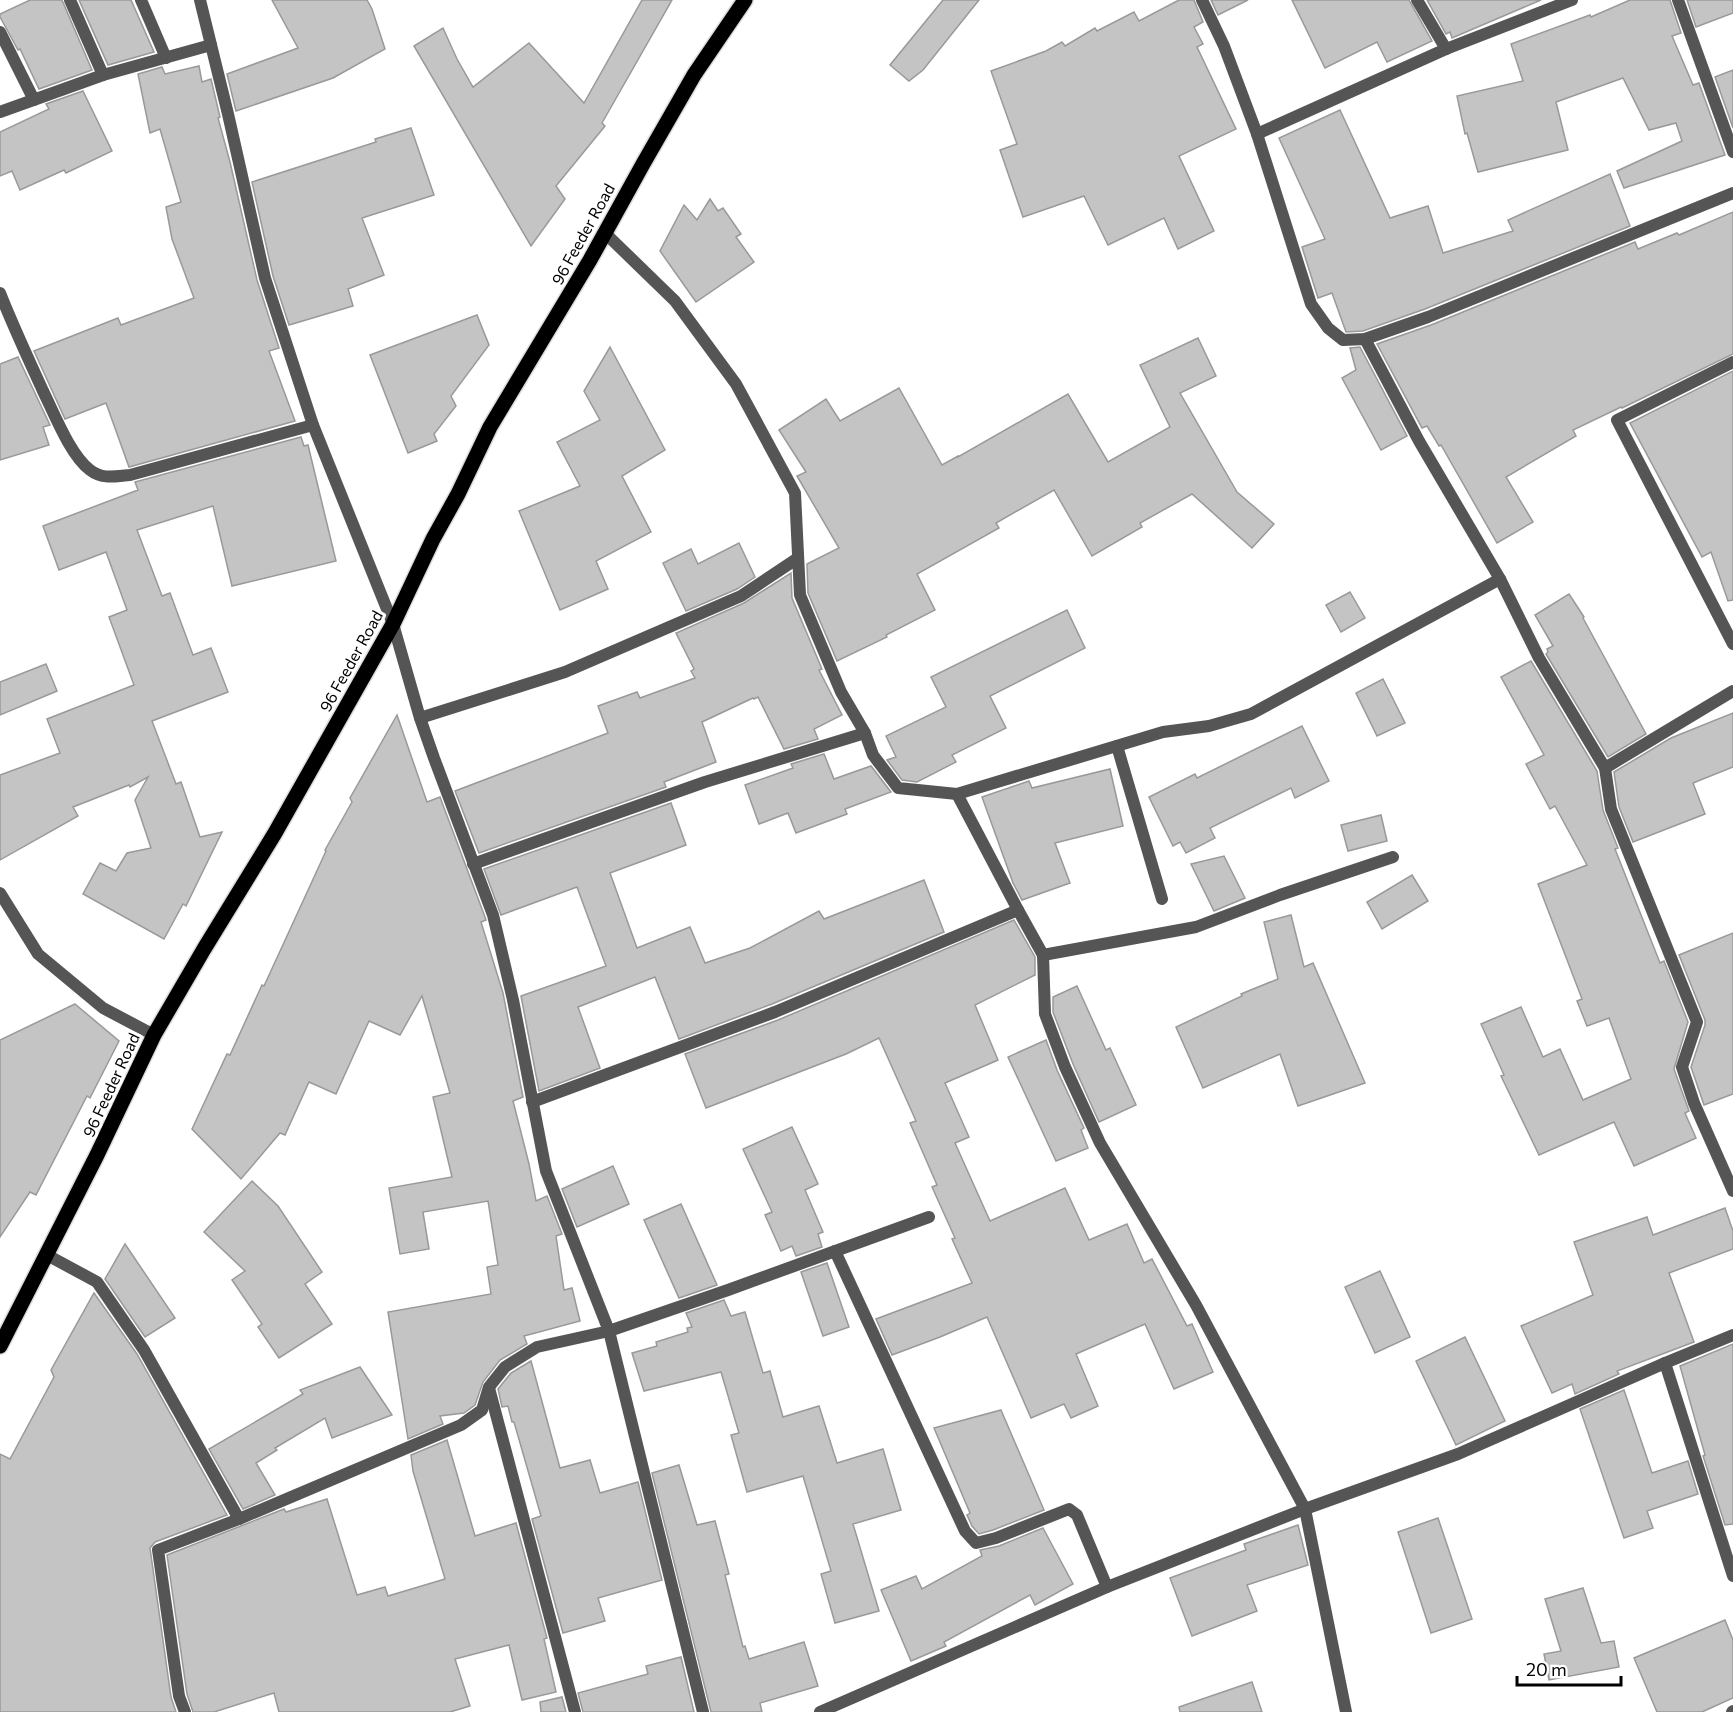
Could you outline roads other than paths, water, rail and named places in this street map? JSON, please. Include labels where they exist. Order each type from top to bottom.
[{"type":"main road","name":"96 Feeder Road","points":[[0,1346],[98,1155],[154,1035],[280,824],[393,624],[490,427],[605,233],[694,75],[742,1]]},
{"type":"street","points":[[70,0],[103,75]]},
{"type":"street","points":[[141,0],[166,58]]},
{"type":"street","points":[[200,0],[265,278],[313,424],[393,624],[420,718],[493,915],[513,1000],[546,1171],[609,1331],[704,1712]]},
{"type":"street","points":[[1202,0],[1224,46],[1257,134],[1311,304],[1328,328],[1343,340],[1365,339],[1428,317],[1733,193]]},
{"type":"street","points":[[1417,0],[1446,49]]},
{"type":"street","points":[[1257,134],[1446,49],[1572,0]]},
{"type":"street","points":[[1678,0],[1733,152]]},
{"type":"street","points":[[0,32],[34,100]]},
{"type":"street","points":[[0,112],[103,75],[211,45]]},
{"type":"street","points":[[605,233],[675,301],[736,384],[795,493],[800,595],[841,692],[865,733],[873,755],[898,788],[957,794],[1163,732],[1209,726],[1251,714],[1500,579]]},
{"type":"street","points":[[0,293],[59,425],[78,458],[91,471],[105,478],[130,475],[313,424]]},
{"type":"street","points":[[1365,339],[1419,441],[1500,579],[1539,658],[1605,768],[1611,809],[1697,1022],[1682,1067],[1694,1103],[1733,1191]]},
{"type":"street","points":[[1733,362],[1617,420],[1733,644]]},
{"type":"street","points":[[420,718],[565,672],[741,596],[798,558]]},
{"type":"street","points":[[1605,768],[1733,691]]},
{"type":"street","points":[[473,864],[705,782],[865,733]]},
{"type":"street","points":[[1117,746],[1162,899]]},
{"type":"street","points":[[957,794],[1043,955],[1045,1014],[1065,1067],[1100,1143],[1196,1305],[1305,1509],[1346,1712]]},
{"type":"street","points":[[1043,955],[1196,927],[1393,856]]},
{"type":"street","points":[[0,893],[38,954],[103,1008],[154,1035]]},
{"type":"street","points":[[532,1102],[775,1012],[1017,910]]},
{"type":"street","points":[[185,1712],[179,1696],[158,1550],[239,1519],[460,1425],[482,1410],[489,1387],[505,1367],[537,1347],[609,1331],[929,1217]]},
{"type":"street","points":[[836,1251],[965,1531],[976,1543],[996,1538],[1069,1509],[1077,1515],[1107,1587]]},
{"type":"street","points":[[47,1255],[97,1282],[144,1350],[239,1519]]},
{"type":"street","points":[[820,1712],[1107,1587],[1305,1509],[1458,1454],[1733,1335]]},
{"type":"street","points":[[1665,1363],[1733,1575]]},
{"type":"street","points":[[489,1387],[575,1712]]}]
